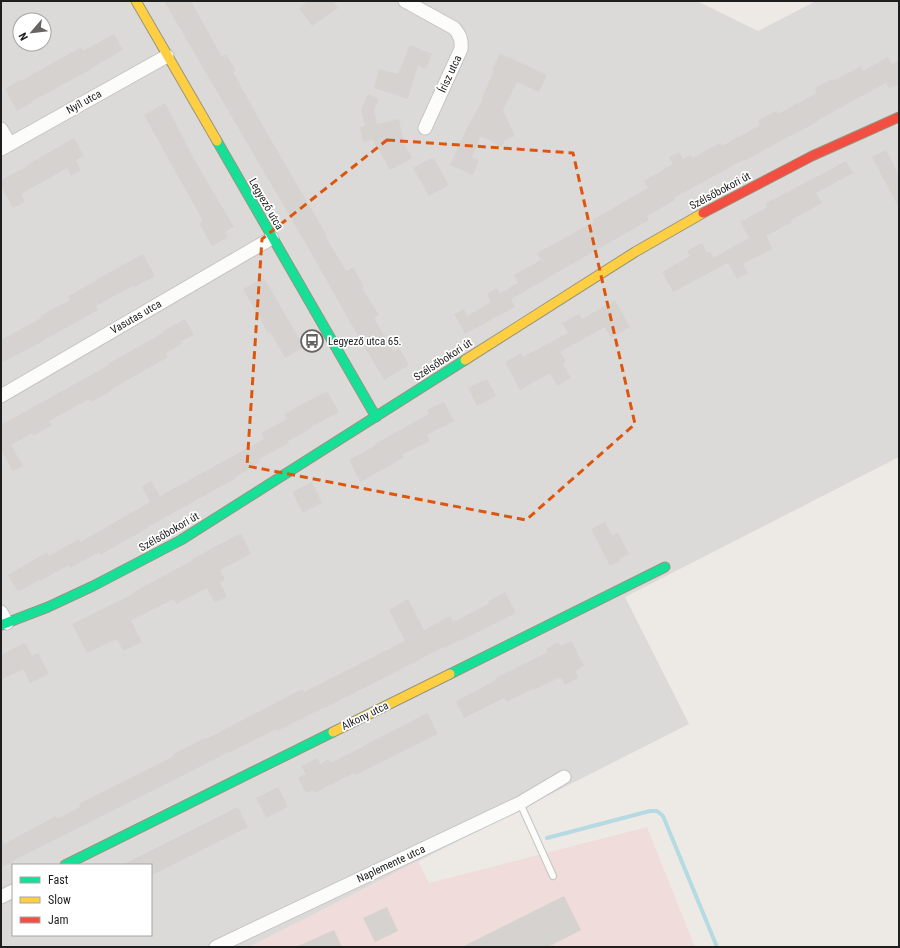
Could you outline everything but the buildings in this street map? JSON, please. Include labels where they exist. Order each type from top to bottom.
[{"type":"street","name":"Legyező utca","points":[[136,1],[376,417]]},
{"type":"street","name":"Írisz utca","points":[[405,1],[454,28],[460,35],[462,43],[461,49],[425,128]]},
{"type":"street","name":"Nyíl utca","points":[[5,147],[167,56]]},
{"type":"street","name":"Szélsőbokori út","points":[[3,620],[47,607],[126,570],[181,540],[649,244],[723,202],[812,156],[899,117]]},
{"type":"street","points":[[1,129],[5,147]]},
{"type":"street","name":"Vasutas utca","points":[[1,396],[272,238]]},
{"type":"street","name":"Alkony utca","points":[[67,864],[665,567]]},
{"type":"street","name":"Naplemente utca","points":[[216,947],[520,803],[564,777]]},
{"type":"street","points":[[1,897],[12,892]]},
{"type":"lane","points":[[520,803],[554,876]]},
{"type":"highlighted area","points":[[387,140],[573,153],[635,424],[526,520],[247,466],[262,239]]},
{"type":"shaded area","points":[[1,1],[697,1],[758,31],[816,1],[899,1],[899,457],[625,597],[689,724],[249,947],[1,947]]},
{"type":"shaded area","points":[[647,827],[695,947],[249,947],[418,861],[429,883]]},
{"type":"waterway","points":[[547,838],[650,811],[657,811],[663,816],[717,947]]},
{"type":"traffic: fast","points":[[217,141],[376,417]]},
{"type":"traffic: fast","points":[[1,625],[48,607],[93,586],[181,540],[465,360]]},
{"type":"traffic: fast","points":[[450,674],[665,567]]},
{"type":"traffic: fast","points":[[67,864],[333,732]]},
{"type":"traffic: slow","points":[[136,1],[217,141]]},
{"type":"traffic: slow","points":[[465,360],[635,252],[703,213]]},
{"type":"traffic: slow","points":[[333,732],[450,674]]},
{"type":"traffic: jam","points":[[703,213],[812,156],[899,117]]},
{"type":"place","name":"Legyező utca 65.","points":[[312,341]]}]
